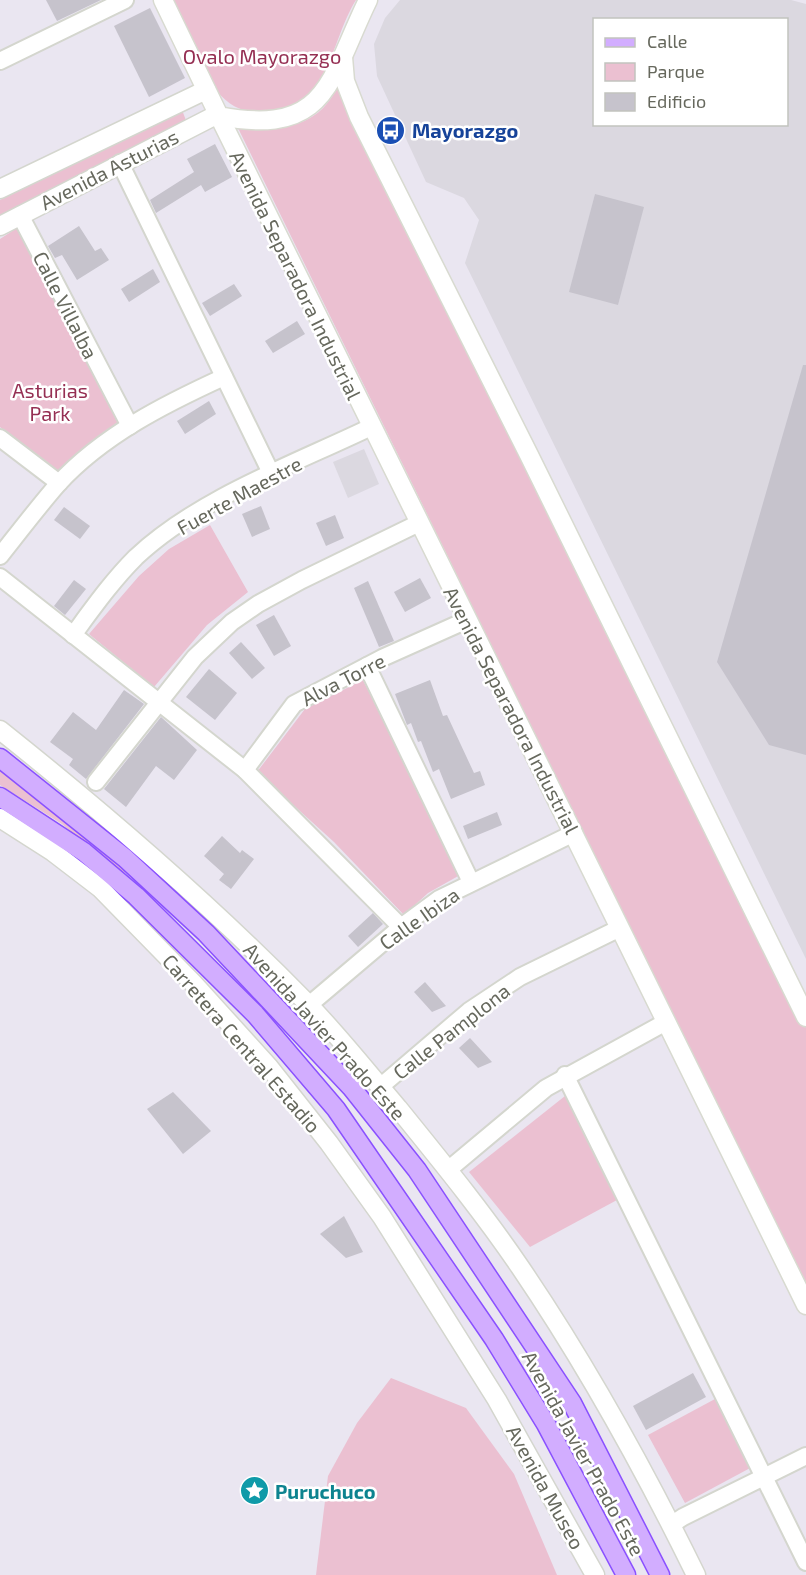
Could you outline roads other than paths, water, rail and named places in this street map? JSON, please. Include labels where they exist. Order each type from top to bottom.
[{"type":"main road","name":"Avenida Separadora Industrial","points":[[163,0],[371,427],[574,832],[806,1305]]},
{"type":"main road","points":[[218,115],[264,122],[285,118],[303,110],[318,99],[333,80],[368,1]]},
{"type":"main road","points":[[343,57],[345,81],[359,117],[535,466],[806,1017]]},
{"type":"main road","name":"Avenida Asturias","points":[[0,189],[206,90]]},
{"type":"main road","name":"Avenida Asturias","points":[[0,226],[218,115]]},
{"type":"main road","points":[[0,730],[86,798],[174,873],[309,1005],[380,1087],[448,1170],[520,1266],[584,1368],[671,1525],[696,1575]]},
{"type":"main road","name":"Avenida Javier Prado Este","points":[[0,758],[124,858],[207,933],[351,1087],[417,1170],[572,1403],[660,1575]]},
{"type":"main road","name":"Avenida Javier Prado Este","points":[[0,797],[84,852],[136,896],[255,1014],[336,1109],[422,1231],[511,1367],[546,1424],[626,1575]]},
{"type":"main road","name":"Carretera Central Estadio","points":[[0,818],[53,852],[100,888],[193,983],[269,1067],[330,1143],[382,1217],[497,1400]]},
{"type":"main road","name":"Avenida Museo","points":[[497,1400],[596,1575]]},
{"type":"street","points":[[0,61],[125,0]]},
{"type":"street","points":[[120,163],[272,473]]},
{"type":"street","name":"Calle Villalba","points":[[20,215],[130,426]]},
{"type":"street","points":[[0,556],[59,483],[89,456],[130,426],[176,399],[224,377]]},
{"type":"street","name":"Fuerte Maestre","points":[[73,635],[104,593],[137,557],[203,510],[272,473],[371,427]]},
{"type":"street","points":[[0,438],[59,483]]},
{"type":"street","points":[[96,782],[195,657],[232,622],[258,604],[419,523]]},
{"type":"street","points":[[0,578],[244,770],[401,927]]},
{"type":"street","name":"Alva Torre","points":[[244,770],[290,708],[367,666],[467,620]]},
{"type":"street","points":[[367,666],[471,882]]},
{"type":"street","name":"Calle Ibiza","points":[[309,1005],[401,927],[439,899],[574,832]]},
{"type":"street","name":"Calle Pamplona","points":[[380,1087],[469,1011],[520,977],[620,928]]},
{"type":"street","points":[[448,1170],[565,1075],[666,1022]]},
{"type":"street","points":[[565,1075],[806,1562]]},
{"type":"street","points":[[671,1525],[683,1516],[806,1456]]},
{"type":"place","name":"Mayorazgo","points":[[391,130]]},
{"type":"place","name":"Puruchuco","points":[[254,1491]]},
{"type":"park label","name":"Ovalo Mayorazgo","points":[[262,56]]},
{"type":"park label","name":"Asturias Park","points":[[50,402]]}]
